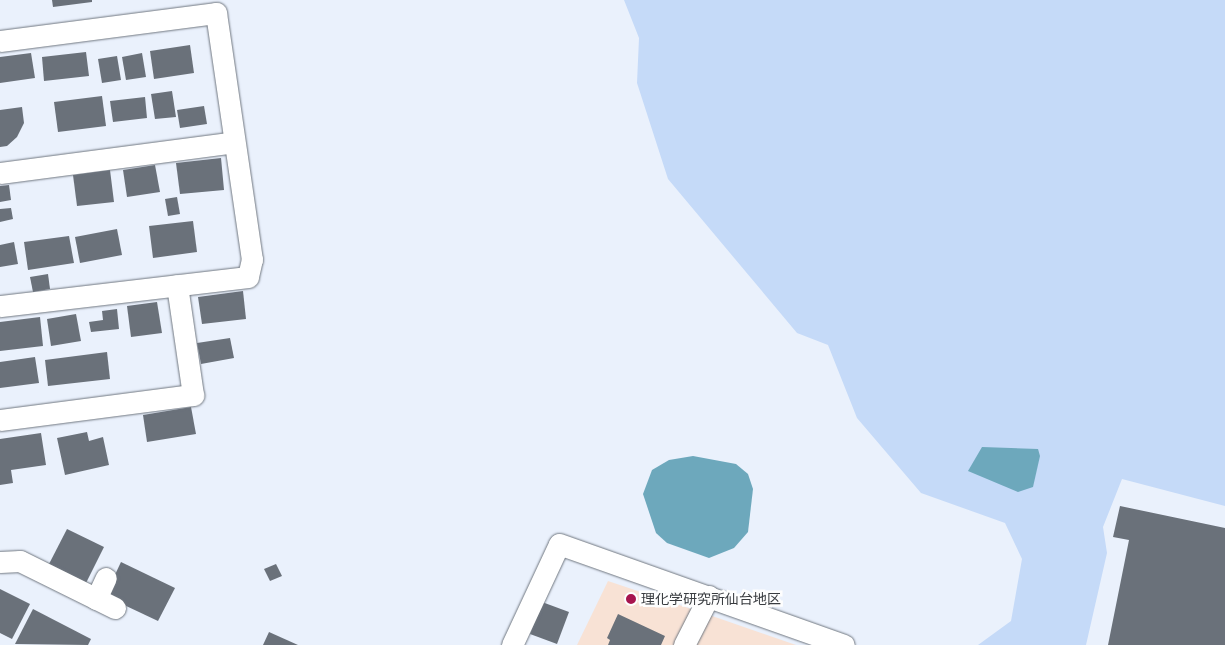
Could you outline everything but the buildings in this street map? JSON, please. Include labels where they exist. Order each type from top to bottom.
[{"type":"street","points":[[0,41],[216,13],[252,259],[248,277],[0,306]]},
{"type":"street","points":[[0,173],[234,142]]},
{"type":"street","points":[[0,420],[192,395],[177,285]]},
{"type":"street","points":[[512,645],[559,544],[844,645]]},
{"type":"street","points":[[0,562],[20,561],[106,604],[106,578]]},
{"type":"street","points":[[684,645],[709,596]]},
{"type":"shaded area","points":[[624,0],[1225,0],[1225,506],[1122,479],[1103,527],[1107,553],[1086,645],[978,645],[1011,621],[1022,559],[1005,523],[921,493],[857,418],[828,345],[797,333],[668,179],[637,83],[639,38]]},
{"type":"shaded area","points":[[982,447],[1038,449],[1040,456],[1033,487],[1018,492],[968,471]]},
{"type":"shaded area","points":[[693,456],[736,464],[748,474],[753,489],[748,532],[734,548],[709,558],[667,543],[656,533],[643,494],[652,470],[669,460]]},
{"type":"shaded area","name":"理化学研究所仙台地区","points":[[608,581],[718,618],[796,645],[577,645]]},
{"type":"place","name":"理化学研究所仙台地区","points":[[631,599]]}]
